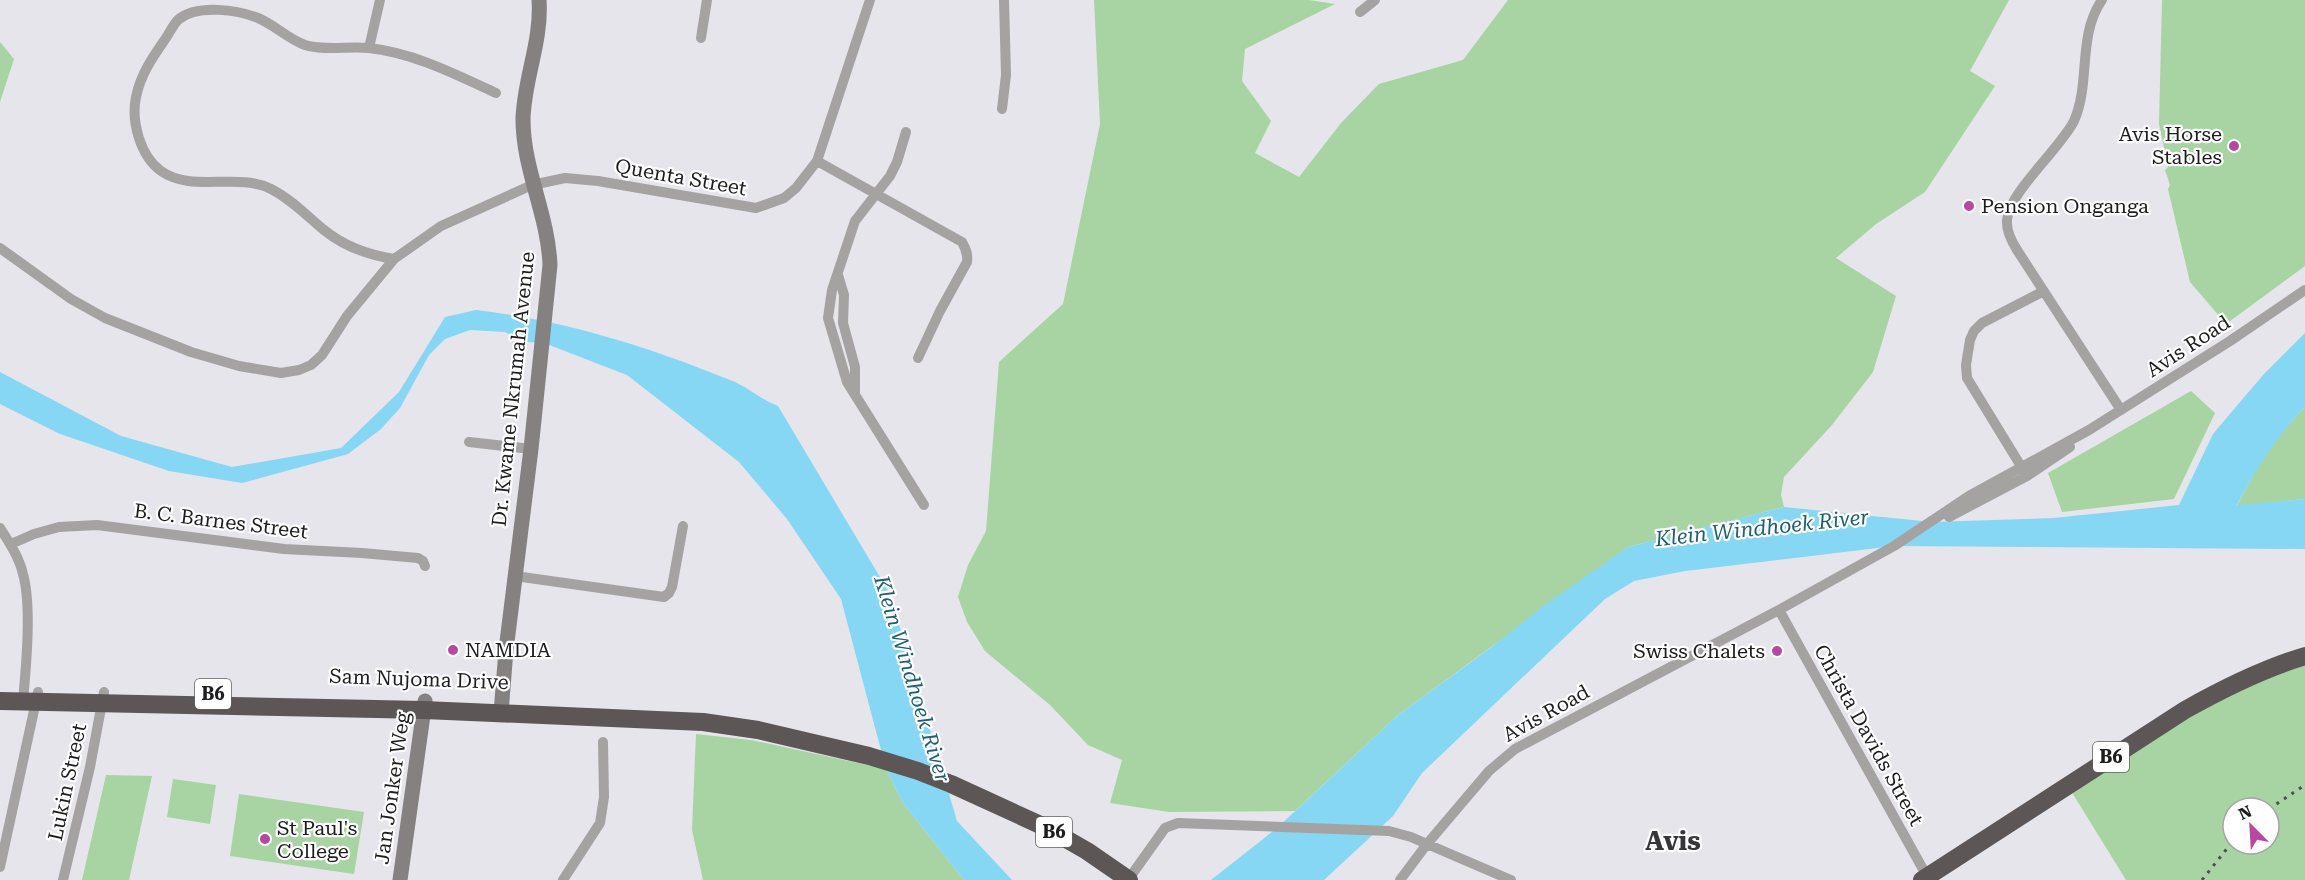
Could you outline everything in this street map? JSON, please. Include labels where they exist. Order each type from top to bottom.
[{"type":"highway","name":"B6","points":[[1926,879],[2185,710],[2229,685],[2276,665],[2305,657]]},
{"type":"highway","name":"Sam Nujoma Drive","points":[[0,690],[30,696]]},
{"type":"highway","name":"Sam Nujoma Drive","points":[[0,701],[30,696],[103,697],[501,708],[646,708],[703,713],[766,723],[803,733],[831,746],[918,771],[975,794],[1047,828],[1087,851],[1129,880]]},
{"type":"street","points":[[369,48],[380,0]]},
{"type":"street","name":"Dr. Kwame Nkrumah Avenue","points":[[501,708],[548,294],[549,245],[525,152],[523,117],[536,45],[538,0]]},
{"type":"street","points":[[701,38],[706,0]]},
{"type":"street","name":"Quenta Street","points":[[0,248],[71,299],[105,318],[191,352],[255,369],[281,373],[299,370],[311,365],[322,355],[347,315],[394,259],[441,226],[532,185],[565,178],[598,181],[756,208],[784,198],[796,188],[817,160],[870,0]]},
{"type":"street","points":[[1002,109],[1006,75],[1004,0]]},
{"type":"street","points":[[1360,12],[1375,0]]},
{"type":"street","points":[[2102,0],[2096,9],[2089,31],[2079,103],[2074,120],[2012,203],[2007,223],[2012,242],[2042,292],[2121,410]]},
{"type":"street","points":[[394,259],[361,252],[341,242],[301,210],[264,185],[249,181],[200,181],[174,178],[162,171],[146,155],[135,122],[134,108],[143,71],[152,56],[179,19],[203,10],[227,10],[257,18],[306,45],[369,48],[415,58],[496,93]]},
{"type":"street","points":[[906,132],[890,176],[855,221],[830,299],[828,318],[847,382],[924,504]]},
{"type":"street","points":[[817,160],[962,242],[968,256],[967,262],[918,358]]},
{"type":"street","points":[[838,275],[843,295],[843,323],[854,358],[855,394]]},
{"type":"street","name":"Avis Road","points":[[1400,880],[1427,844],[1489,771],[1515,749],[1779,610],[1894,546],[1932,522],[1943,520],[2090,430],[2230,341],[2305,290]]},
{"type":"street","points":[[2024,471],[1970,385],[1966,373],[1967,350],[1974,330],[1982,323],[2042,292]]},
{"type":"street","points":[[840,362],[851,363],[854,362],[854,358]]},
{"type":"street","points":[[469,442],[531,449]]},
{"type":"street","name":"B. C. Barnes Street","points":[[11,544],[59,527],[97,525],[284,549],[418,558],[425,566]]},
{"type":"street","points":[[515,576],[664,597],[672,587],[683,526]]},
{"type":"street","points":[[0,528],[11,544],[21,566],[25,590],[30,696],[0,867]]},
{"type":"street","name":"Christa Davids Street","points":[[1779,610],[1926,879]]},
{"type":"street","name":"Lukin Street","points":[[63,880],[87,782],[103,697]]},
{"type":"street","name":"Jan Jonker Weg","points":[[400,880],[425,706]]},
{"type":"street","points":[[563,880],[600,823],[604,797],[603,742]]},
{"type":"street","points":[[1129,880],[1165,828],[1178,824],[1389,831],[1427,844],[1511,880]]},
{"type":"green space","points":[[1094,0],[1309,0],[1335,4],[1245,49],[1242,81],[1271,121],[1255,153],[1299,177],[1341,123],[1379,84],[1463,60],[1508,0],[2009,0],[1970,71],[1995,86],[1925,192],[1876,224],[1836,258],[1896,296],[1873,372],[1832,425],[1784,477],[1781,495],[1784,507],[1628,547],[1398,715],[1295,811],[1169,812],[1110,803],[1122,760],[1088,745],[1050,705],[985,651],[967,622],[958,597],[968,565],[986,531],[999,362],[1063,304],[1100,124]]},
{"type":"green space","name":"Avis Horse Stables","points":[[2162,0],[2305,0],[2305,266],[2226,324],[2190,282],[2168,189],[2170,185],[2165,170],[2168,167],[2159,124]]},
{"type":"green space","points":[[0,42],[14,59],[0,102]]},
{"type":"green space","points":[[2191,391],[2215,413],[2174,499],[2062,512],[2048,473]]},
{"type":"green space","points":[[2305,407],[2305,499],[2237,506],[2267,454]]},
{"type":"green space","points":[[2305,656],[2305,880],[2126,880],[2068,786],[2229,685]]},
{"type":"green space","points":[[696,734],[751,740],[886,769],[903,803],[964,880],[703,880],[692,830]]},
{"type":"green space","points":[[106,775],[152,776],[129,880],[82,880]]},
{"type":"green space","points":[[173,779],[216,785],[210,824],[167,817]]},
{"type":"green space","points":[[239,794],[364,812],[354,874],[230,856]]},
{"type":"water","name":"Klein Windhoek River","points":[[476,310],[541,321],[606,336],[736,383],[778,406],[890,594],[957,821],[1012,880],[964,880],[903,803],[886,769],[841,599],[787,519],[739,462],[627,375],[544,343],[526,342],[505,332],[470,330],[445,339],[429,355],[400,408],[381,429],[348,454],[242,483],[169,471],[60,434],[0,404],[0,372],[121,436],[232,467],[341,448],[399,392],[445,317]]},
{"type":"water","name":"Klein Windhoek River","points":[[2305,333],[2305,407],[2268,453],[2237,505],[2305,499],[2305,549],[1894,546],[1685,571],[1634,581],[1605,599],[1422,773],[1393,816],[1324,880],[1211,880],[1277,828],[1398,715],[1489,649],[1542,607],[1628,547],[1784,507],[1932,522],[2054,518],[2179,505],[2213,434],[2263,375]]},
{"type":"railway","points":[[2281,801],[2305,785]]},
{"type":"railway","points":[[2202,880],[2221,856]]},
{"type":"place","name":"Avis Horse Stables","points":[[2234,146]]},
{"type":"place","name":"Pension Onganga","points":[[1969,206]]},
{"type":"place","name":"NAMDIA","points":[[453,650]]},
{"type":"place","name":"Swiss Chalets","points":[[1777,651]]},
{"type":"place","name":"St Paul's College","points":[[265,839]]},
{"type":"district","name":"Avis","points":[[1673,841]]}]
